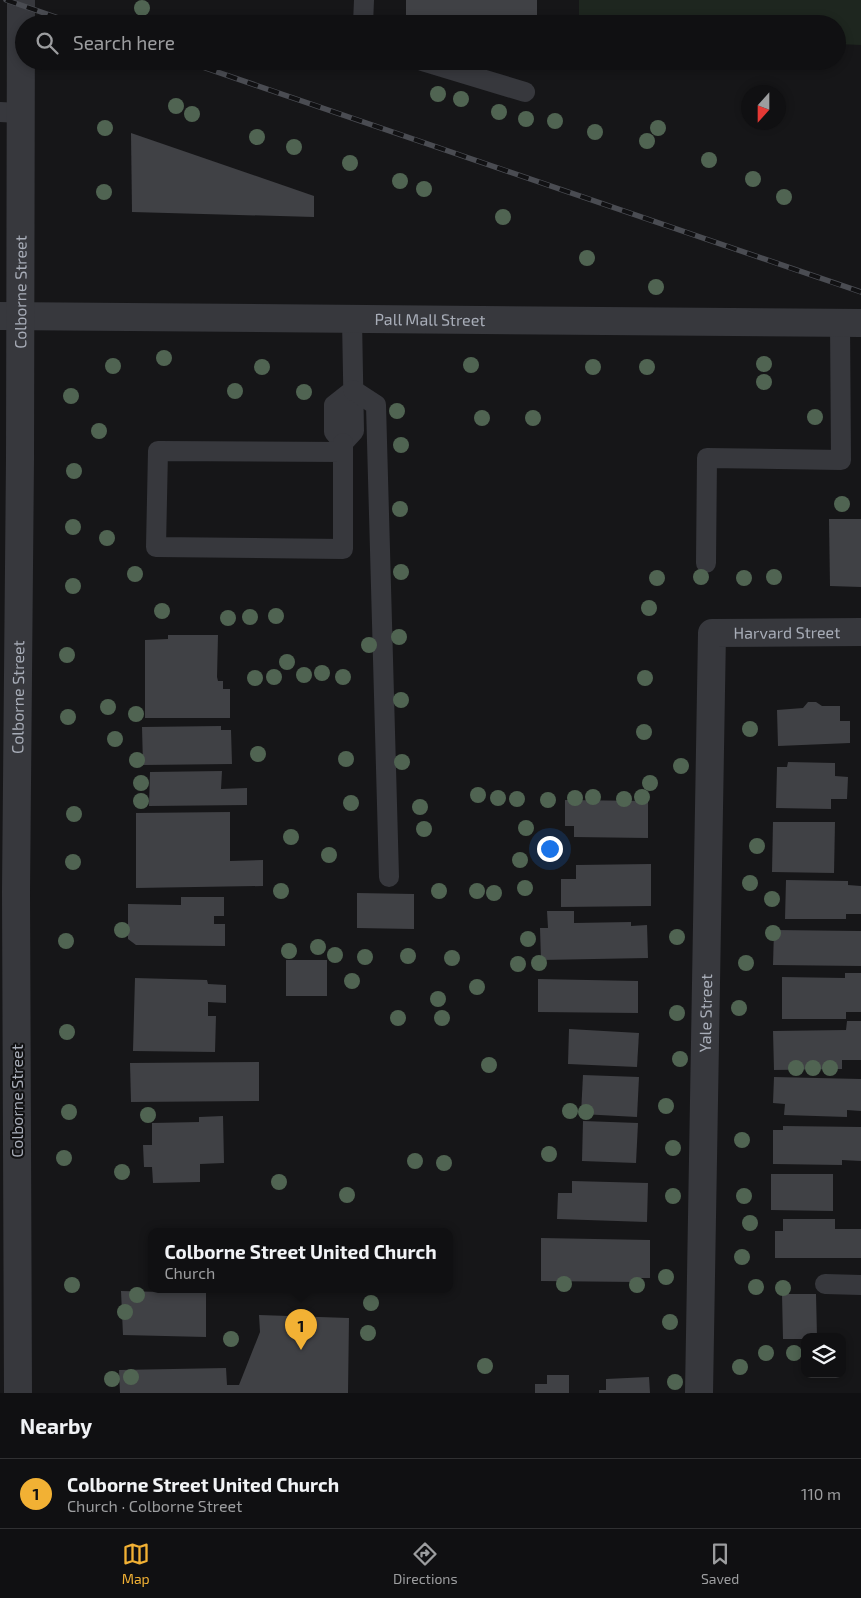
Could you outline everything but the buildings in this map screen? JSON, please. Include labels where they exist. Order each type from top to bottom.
[{"type":"street","name":"Colborne Street","points":[[20,15],[21,0]]},
{"type":"street","name":"Colborne Street","points":[[15,61],[10,112],[8,892],[18,1393]]},
{"type":"street","name":"Pall Mall Street","points":[[10,316],[850,323]]},
{"type":"street","name":"Harvard Street","points":[[712,633],[861,632]]},
{"type":"street","name":"Yale Street","points":[[699,1393],[712,633]]},
{"type":"lane","points":[[363,15],[364,0]]},
{"type":"lane","points":[[452,70],[524,92]]},
{"type":"lane","points":[[343,448],[158,451],[156,547],[343,550],[343,448],[354,431],[352,319]]},
{"type":"lane","points":[[706,563],[706,458],[841,460],[850,323]]},
{"type":"lane","points":[[352,390],[376,405],[389,877]]},
{"type":"lane","points":[[825,1284],[861,1285]]},
{"type":"shaded area","points":[[579,0],[861,0],[861,45],[846,44],[846,15],[579,15]]},
{"type":"railway","points":[[6,0],[50,15]]},
{"type":"railway","points":[[211,70],[861,292]]},
{"type":"place","name":"Colborne Street United Church","points":[[301,1350]]}]
